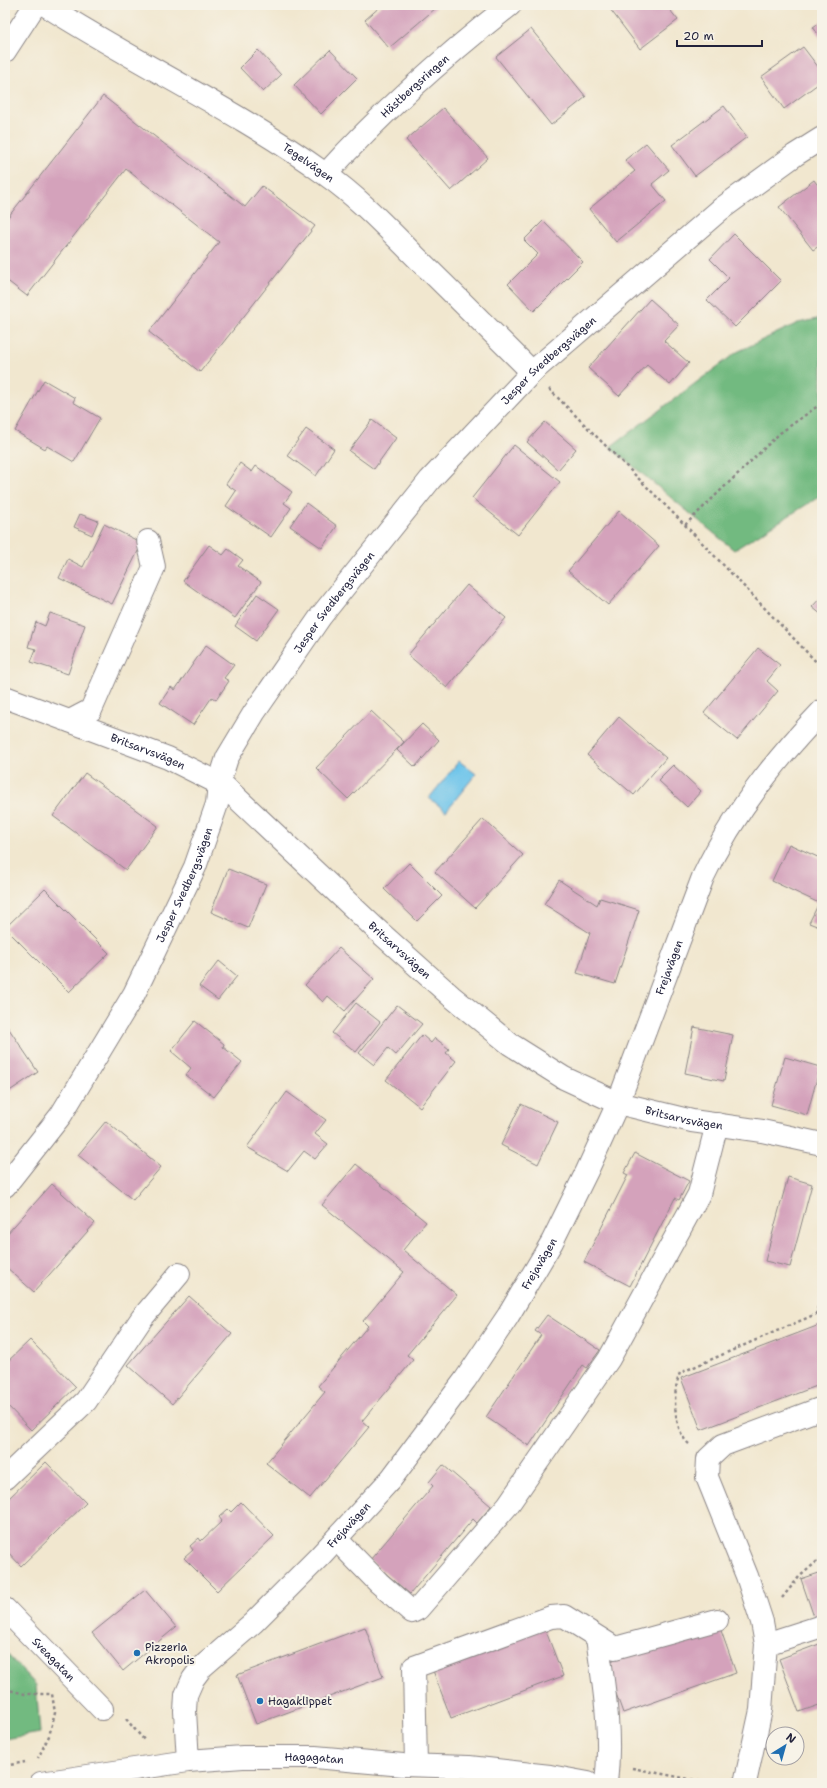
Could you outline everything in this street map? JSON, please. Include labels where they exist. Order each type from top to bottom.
[{"type":"street","points":[[5,51],[35,5]]},
{"type":"street","name":"Tegelvägen","points":[[46,5],[76,25],[248,124],[326,174],[350,193],[380,221],[532,372]]},
{"type":"street","name":"Hästbergsringen","points":[[326,174],[361,135],[408,89],[510,5]]},
{"type":"street","name":"Jesper Svedbergsvägen","points":[[5,1186],[61,1115],[134,994],[195,867],[217,804],[219,783],[227,758],[254,713],[321,616],[430,480],[532,372],[721,208],[795,155],[822,138]]},
{"type":"street","points":[[70,722],[91,710],[151,574],[154,567],[148,541]]},
{"type":"street","name":"Britsarvsvägen","points":[[5,697],[168,758],[219,783],[249,808],[376,929],[451,996],[504,1039],[564,1078],[618,1103],[692,1121],[762,1131],[822,1144]]},
{"type":"street","name":"Frejavägen","points":[[188,1761],[185,1711],[186,1694],[202,1667],[253,1623],[336,1539],[391,1479],[465,1380],[508,1316],[552,1242],[618,1103],[703,877],[713,856],[747,800],[803,730],[822,711]]},
{"type":"street","points":[[336,1539],[379,1583],[412,1612],[418,1609],[508,1505],[609,1359],[698,1194],[717,1124]]},
{"type":"street","points":[[5,1478],[86,1401],[142,1318],[179,1274]]},
{"type":"street","points":[[745,1783],[760,1710],[766,1644],[762,1622],[747,1576],[707,1477],[708,1459],[723,1445],[822,1408]]},
{"type":"street","name":"Sveagatan","points":[[5,1609],[102,1709]]},
{"type":"street","points":[[406,1771],[414,1667],[552,1617],[564,1616],[615,1648],[717,1620]]},
{"type":"street","points":[[766,1644],[822,1626]]},
{"type":"street","points":[[597,1638],[608,1714],[609,1764],[606,1783]]},
{"type":"street","name":"Hagagatan","points":[[41,1783],[188,1761],[243,1757],[315,1757],[406,1771],[469,1767],[550,1776],[588,1783]]},
{"type":"path","points":[[532,372],[686,525],[822,668]]},
{"type":"path","points":[[686,525],[780,433],[822,403]]},
{"type":"path","points":[[816,1314],[821,1296],[820,1223]]},
{"type":"path","points":[[708,1459],[683,1439],[676,1414],[676,1382],[680,1373],[822,1312]]},
{"type":"path","points":[[762,1622],[799,1577],[822,1557]]},
{"type":"path","points":[[5,1689],[25,1694],[52,1694],[55,1713],[49,1736],[37,1760]]},
{"type":"path","points":[[102,1709],[123,1715],[147,1744]]},
{"type":"green space","points":[[822,318],[822,495],[734,550],[610,447],[737,352],[798,323]]},
{"type":"green space","points":[[5,1652],[36,1685],[40,1733],[5,1739]]},
{"type":"water","points":[[459,761],[476,774],[446,811],[429,798]]},
{"type":"building","points":[[382,5],[434,5],[436,8],[389,48],[365,20]]},
{"type":"building","points":[[607,5],[666,5],[678,20],[640,49]]},
{"type":"building","points":[[822,21],[822,40],[813,27]]},
{"type":"building","points":[[531,29],[586,97],[551,125],[496,57]]},
{"type":"building","points":[[803,47],[822,72],[822,81],[784,109],[761,77]]},
{"type":"building","points":[[258,50],[281,75],[263,92],[240,68]]},
{"type":"building","points":[[330,50],[357,78],[321,114],[294,85]]},
{"type":"building","points":[[103,96],[245,207],[262,186],[315,226],[200,372],[149,332],[219,242],[126,169],[27,296],[5,279],[5,221]]},
{"type":"building","points":[[724,106],[747,137],[695,176],[672,145]]},
{"type":"building","points":[[443,108],[488,158],[451,191],[406,140]]},
{"type":"building","points":[[646,143],[669,170],[652,184],[666,201],[616,242],[589,209],[635,171],[625,160]]},
{"type":"building","points":[[814,180],[822,191],[822,244],[813,250],[779,207]]},
{"type":"building","points":[[543,221],[583,262],[534,311],[508,284],[538,254],[524,240]]},
{"type":"building","points":[[734,234],[781,281],[735,327],[707,300],[729,278],[710,259]]},
{"type":"building","points":[[650,299],[679,325],[664,341],[689,363],[670,385],[647,365],[619,396],[588,368]]},
{"type":"building","points":[[44,380],[75,398],[73,402],[100,418],[74,462],[47,446],[45,449],[15,431]]},
{"type":"building","points":[[372,420],[396,438],[374,469],[349,451]]},
{"type":"building","points":[[545,422],[576,449],[558,470],[527,442]]},
{"type":"building","points":[[306,429],[334,449],[316,476],[287,455]]},
{"type":"building","points":[[514,445],[560,482],[518,535],[472,498]]},
{"type":"building","points":[[240,463],[252,472],[256,466],[292,492],[284,503],[291,508],[271,537],[226,506],[236,491],[226,484]]},
{"type":"building","points":[[306,503],[337,526],[322,548],[290,526]]},
{"type":"building","points":[[619,511],[659,546],[608,605],[568,571]]},
{"type":"building","points":[[80,514],[98,521],[92,535],[74,527]]},
{"type":"building","points":[[104,524],[142,543],[112,604],[59,578],[68,559],[83,567]]},
{"type":"building","points":[[209,545],[223,555],[228,549],[243,560],[238,566],[261,582],[235,618],[183,581]]},
{"type":"building","points":[[467,585],[506,618],[447,688],[408,655]]},
{"type":"building","points":[[257,594],[279,609],[256,641],[235,626]]},
{"type":"building","points":[[822,596],[822,615],[812,607]]},
{"type":"building","points":[[50,613],[85,625],[68,674],[31,662],[36,649],[28,647],[36,622],[45,626]]},
{"type":"building","points":[[206,645],[234,665],[224,678],[229,681],[216,700],[212,697],[193,725],[160,703],[171,687],[175,690]]},
{"type":"building","points":[[758,648],[780,665],[767,681],[778,691],[737,740],[704,713]]},
{"type":"building","points":[[371,711],[404,742],[348,799],[316,768]]},
{"type":"building","points":[[619,717],[666,758],[634,795],[587,755]]},
{"type":"building","points":[[422,724],[439,740],[415,767],[397,750]]},
{"type":"building","points":[[673,765],[701,791],[687,807],[658,780]]},
{"type":"building","points":[[85,773],[158,826],[126,870],[53,816]]},
{"type":"building","points":[[483,819],[523,855],[475,908],[435,872]]},
{"type":"building","points":[[789,844],[822,859],[822,928],[809,923],[819,903],[772,881]]},
{"type":"building","points":[[409,863],[442,896],[417,921],[384,889]]},
{"type":"building","points":[[228,869],[266,884],[248,928],[211,912]]},
{"type":"building","points":[[559,880],[597,905],[600,898],[639,910],[615,984],[577,973],[590,933],[544,904]]},
{"type":"building","points":[[45,889],[109,953],[69,992],[5,928]]},
{"type":"building","points":[[339,948],[374,979],[345,1011],[328,996],[323,1002],[305,985]]},
{"type":"building","points":[[219,961],[237,976],[218,1000],[199,986]]},
{"type":"building","points":[[356,1003],[380,1022],[356,1052],[332,1033]]},
{"type":"building","points":[[397,1005],[422,1024],[396,1055],[388,1048],[374,1065],[359,1053]]},
{"type":"building","points":[[195,1021],[224,1044],[223,1047],[242,1062],[214,1097],[186,1075],[191,1068],[171,1051]]},
{"type":"building","points":[[5,1023],[38,1072],[5,1094]]},
{"type":"building","points":[[694,1027],[733,1035],[724,1081],[685,1073]]},
{"type":"building","points":[[422,1035],[431,1043],[435,1038],[449,1049],[446,1053],[456,1061],[420,1107],[386,1080]]},
{"type":"building","points":[[785,1057],[820,1067],[807,1115],[771,1105]]},
{"type":"building","points":[[287,1092],[326,1120],[315,1134],[328,1144],[315,1159],[304,1151],[288,1171],[247,1147]]},
{"type":"building","points":[[521,1104],[558,1122],[538,1164],[501,1145]]},
{"type":"building","points":[[106,1121],[161,1167],[133,1200],[78,1155]]},
{"type":"building","points":[[635,1153],[689,1181],[679,1200],[675,1198],[630,1286],[584,1262],[628,1175],[624,1173]]},
{"type":"building","points":[[356,1164],[426,1222],[403,1250],[457,1295],[407,1355],[413,1360],[362,1421],[369,1427],[310,1498],[266,1463],[325,1392],[318,1386],[368,1326],[363,1321],[404,1272],[322,1205]]},
{"type":"building","points":[[788,1177],[812,1184],[790,1267],[765,1261]]},
{"type":"building","points":[[52,1184],[95,1223],[34,1292],[5,1266],[5,1236]]},
{"type":"building","points":[[189,1296],[232,1334],[172,1404],[128,1365]]},
{"type":"building","points":[[547,1315],[600,1350],[587,1368],[583,1365],[529,1446],[486,1417],[541,1335],[535,1331]]},
{"type":"building","points":[[822,1324],[822,1384],[701,1430],[681,1378]]},
{"type":"building","points":[[30,1340],[76,1387],[31,1430],[5,1403],[8,1400],[5,1397],[5,1364]]},
{"type":"building","points":[[46,1462],[86,1503],[21,1566],[5,1549],[5,1502]]},
{"type":"building","points":[[443,1465],[491,1506],[477,1523],[473,1519],[410,1594],[370,1560],[433,1486],[429,1482]]},
{"type":"building","points":[[241,1502],[274,1536],[217,1591],[184,1558],[193,1550],[190,1546],[199,1538],[201,1541],[222,1521],[219,1517],[228,1509],[231,1512]]},
{"type":"building","points":[[822,1572],[822,1618],[815,1620],[801,1579]]},
{"type":"building","points":[[145,1590],[176,1627],[123,1671],[92,1633]]},
{"type":"building","points":[[718,1622],[736,1673],[623,1713],[605,1663]]},
{"type":"building","points":[[544,1626],[563,1676],[451,1718],[432,1668]]},
{"type":"building","points":[[365,1627],[383,1677],[256,1724],[237,1675]]},
{"type":"building","points":[[822,1643],[822,1704],[799,1712],[779,1659]]},
{"type":"place","name":"Pizzeria Akropolis","points":[[137,1653]]},
{"type":"place","name":"Hagaklippet","points":[[260,1701]]}]
